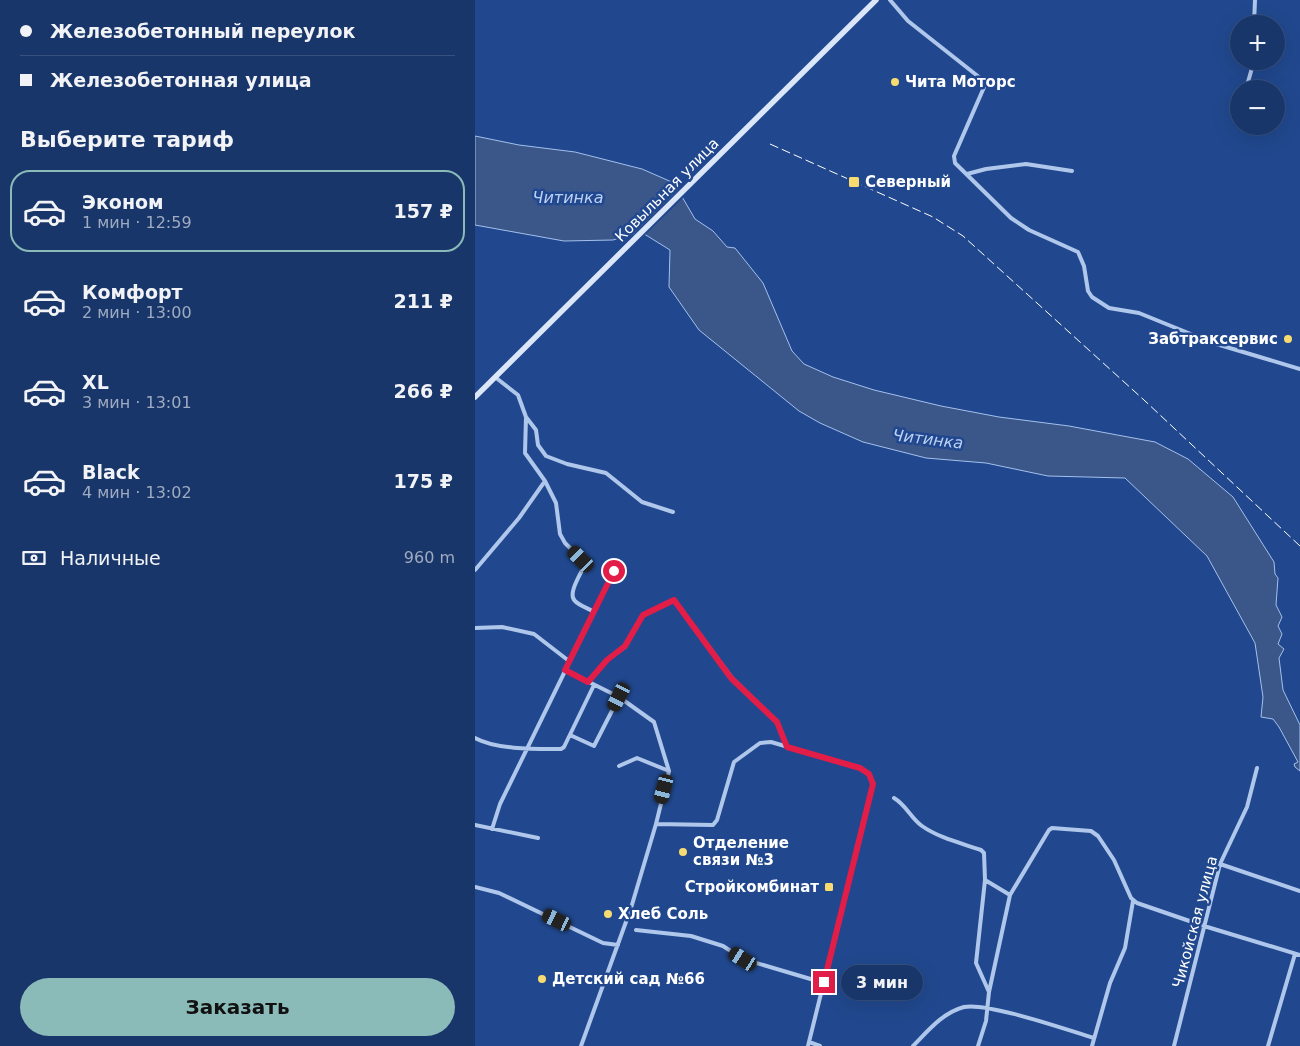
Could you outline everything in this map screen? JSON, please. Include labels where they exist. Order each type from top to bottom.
[{"type":"main road","name":"Ковыльная улица","points":[[475,397],[876,0]]},
{"type":"street","points":[[890,0],[908,21],[984,81],[985,85],[954,156],[955,163],[1011,218],[1029,230],[1078,252],[1084,266],[1088,292],[1092,297],[1109,308],[1139,312],[1213,343],[1300,369]]},
{"type":"street","points":[[1255,0],[1255,15]]},
{"type":"street","points":[[967,174],[986,169],[1026,164],[1072,171]]},
{"type":"street","points":[[495,377],[518,395],[525,418],[525,454],[545,481],[556,503],[560,534],[565,543],[581,559],[584,566],[573,592],[573,597],[575,601],[594,612]]},
{"type":"street","points":[[525,418],[536,430],[538,444],[546,456],[567,464],[606,473],[642,502],[673,512]]},
{"type":"street","points":[[475,570],[519,518],[545,481]]},
{"type":"street","points":[[492,829],[500,804],[614,571]]},
{"type":"street","points":[[588,682],[607,660],[625,646],[643,615],[674,600],[731,678],[777,722],[787,747]]},
{"type":"street","points":[[475,628],[502,627],[534,634],[569,661]]},
{"type":"street","points":[[565,670],[619,697],[654,722],[669,771],[642,874],[581,1046]]},
{"type":"street","points":[[475,738],[483,742],[527,749],[561,749],[564,747],[594,686]]},
{"type":"street","points":[[569,735],[594,746],[619,697]]},
{"type":"street","points":[[656,824],[713,825],[717,820],[734,762],[760,743],[771,742],[860,768],[869,774],[873,784],[808,1044],[820,1046]]},
{"type":"street","points":[[619,766],[637,758],[669,771]]},
{"type":"street","name":"Чикойская улица","points":[[1174,1046],[1220,864],[1247,807],[1257,768]]},
{"type":"street","points":[[894,798],[903,805],[913,819],[936,835],[981,850],[985,857],[985,880],[976,963],[989,992]]},
{"type":"street","points":[[475,825],[538,838]]},
{"type":"street","points":[[978,1046],[989,1009],[989,992],[1011,896],[1049,830],[1052,828],[1091,831],[1098,836],[1114,860],[1133,901],[1125,948],[1110,983],[1092,1046]]},
{"type":"street","points":[[1220,864],[1300,891]]},
{"type":"street","points":[[985,880],[1011,896]]},
{"type":"street","points":[[475,887],[499,893],[603,943],[618,944]]},
{"type":"street","points":[[1133,901],[1204,926],[1300,956]]},
{"type":"street","points":[[636,930],[691,936],[723,946],[743,959],[824,982]]},
{"type":"street","points":[[1268,1046],[1295,954]]},
{"type":"street","points":[[913,1046],[942,1018],[965,1007],[989,1009],[1094,1038]]},
{"type":"water","name":"Читинка","points":[[475,136],[519,145],[575,152],[642,169],[674,183],[695,219],[713,231],[727,247],[735,248],[763,283],[792,351],[804,364],[833,377],[874,390],[941,406],[999,417],[1069,426],[1155,442],[1188,459],[1233,497],[1274,562],[1275,574],[1278,578],[1276,605],[1282,617],[1278,626],[1282,634],[1278,644],[1284,649],[1279,658],[1283,690],[1300,725],[1300,771],[1295,767],[1294,764],[1298,762],[1279,727],[1273,719],[1261,717],[1263,697],[1255,643],[1207,556],[1125,478],[1048,476],[986,463],[926,458],[863,442],[820,423],[799,411],[699,330],[669,287],[670,250],[641,232],[613,240],[564,241],[475,225]]},
{"type":"pier","points":[[680,188],[685,196],[644,236],[641,234],[630,238]]},
{"type":"railway","points":[[770,144],[933,217],[963,236],[1144,400],[1300,546]]},
{"type":"place","name":"Чита Моторс","points":[[895,82]]},
{"type":"place","name":"Северный","points":[[854,182]]},
{"type":"place","name":"Забтраксервис","points":[[1288,339]]},
{"type":"place","name":"Отделение связи №3","points":[[683,852]]},
{"type":"place","name":"Стройкомбинат","points":[[829,887]]},
{"type":"place","name":"Хлеб Соль","points":[[608,914]]},
{"type":"place","name":"Детский сад №66","points":[[542,979]]},
{"type":"route","points":[[614,571],[565,670],[588,682],[607,660],[622,650],[643,615],[674,600],[731,678],[777,722],[787,747],[860,768],[869,774],[873,784],[824,982]]}]
